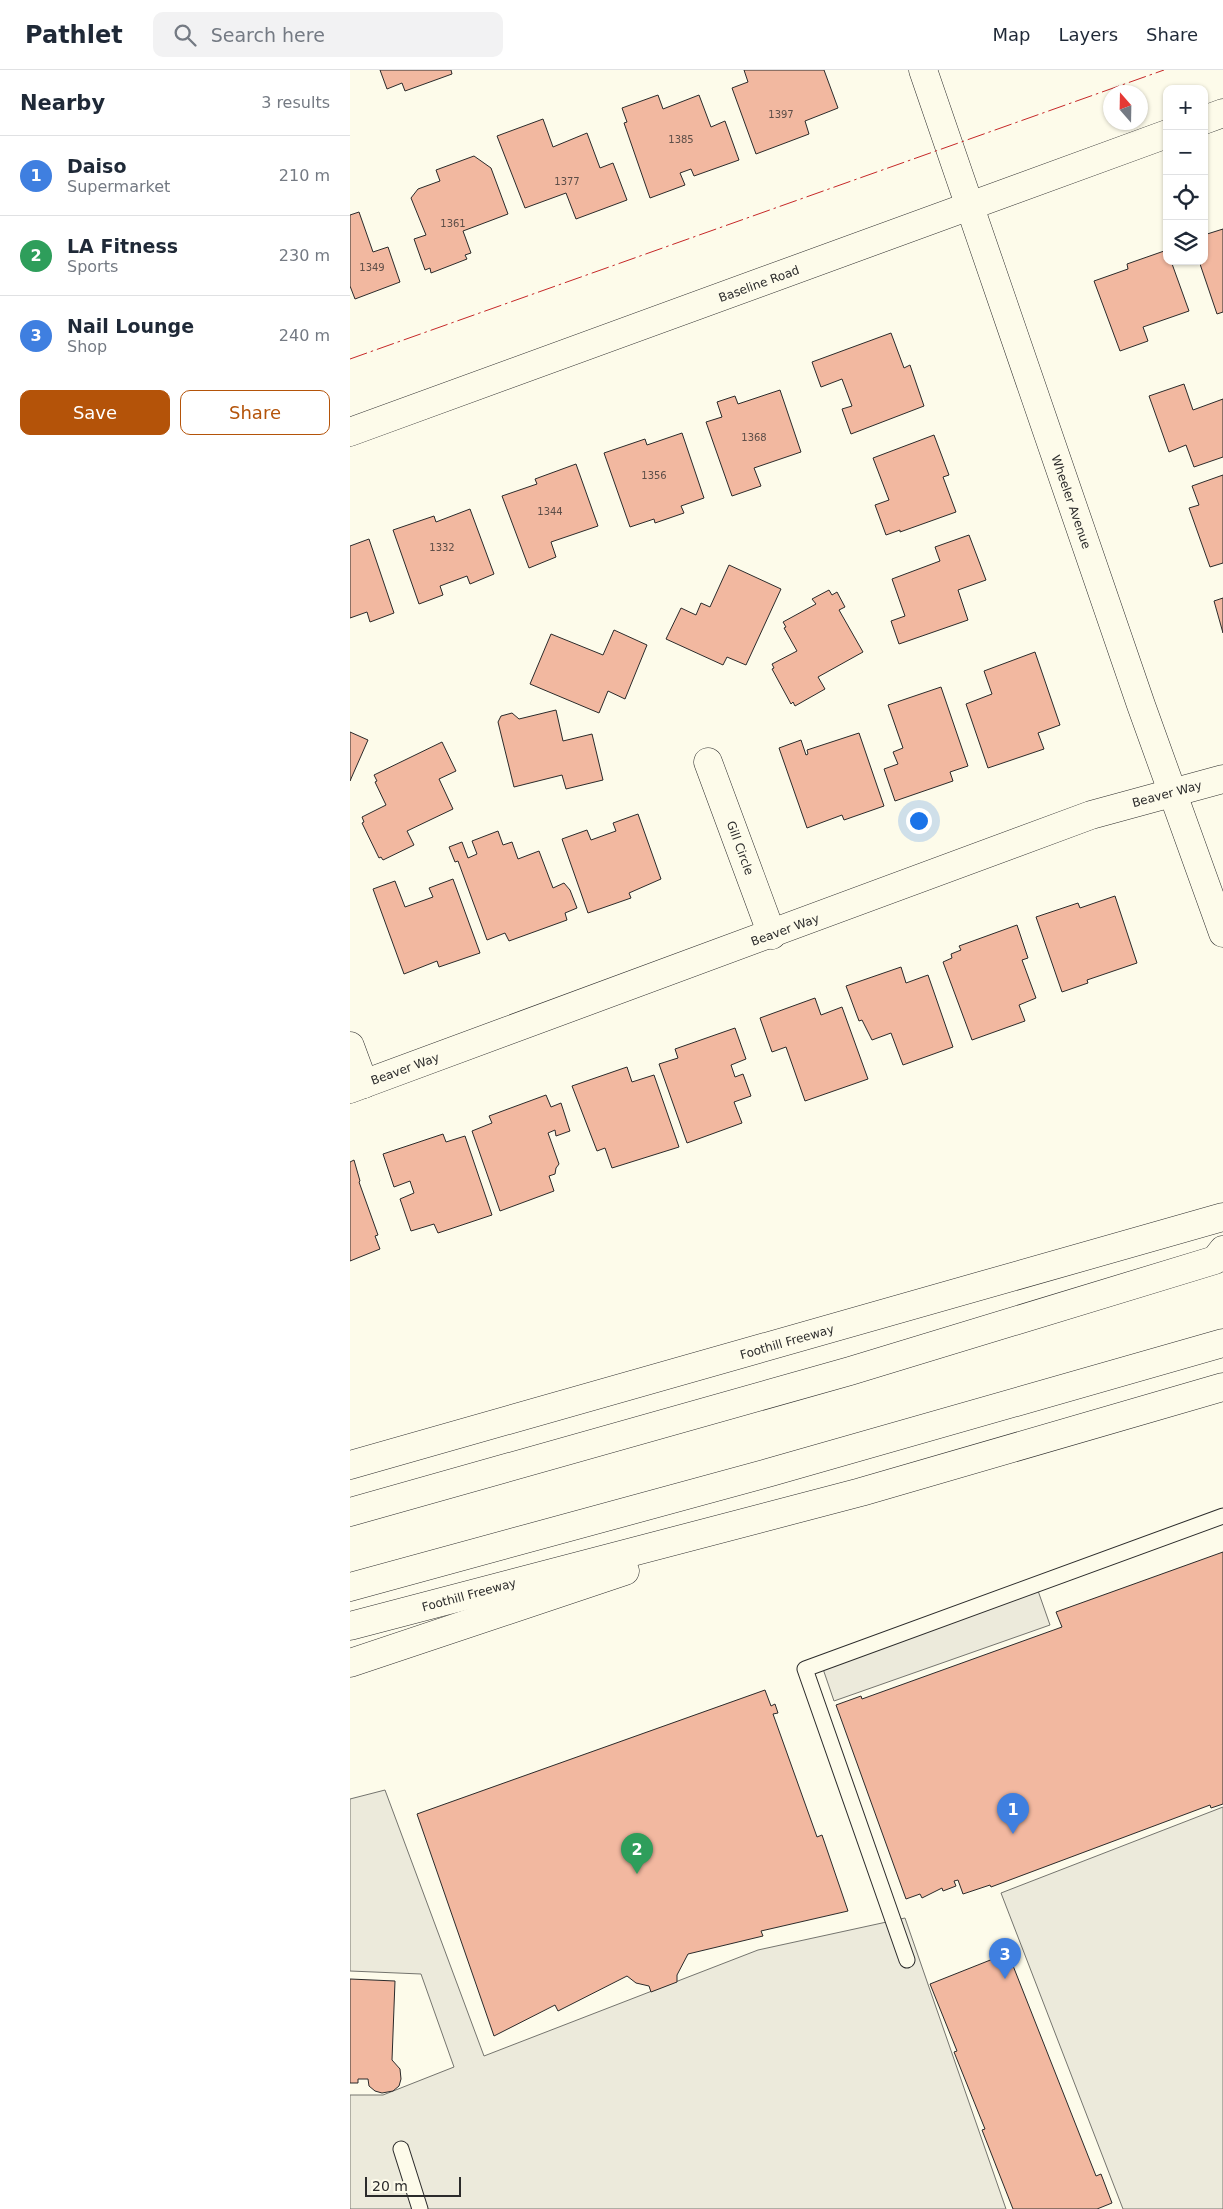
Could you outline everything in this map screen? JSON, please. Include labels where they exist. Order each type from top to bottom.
[{"type":"main road","name":"Wheeler Avenue","points":[[923,70],[1138,696],[1223,933]]},
{"type":"main road","points":[[1208,119],[1223,113]]},
{"type":"main road","name":"Baseline Road","points":[[350,432],[1163,135]]},
{"type":"main road","name":"Gill Circle","points":[[708,762],[772,935]]},
{"type":"main road","name":"Beaver Way","points":[[357,1087],[1091,816],[1223,779]]},
{"type":"main road","points":[[350,1046],[357,1087]]},
{"type":"main road","name":"Foothill Freeway","points":[[350,1466],[1223,1216]]},
{"type":"main road","points":[[350,1512],[850,1372],[1215,1260],[1223,1250]]},
{"type":"main road","points":[[350,1587],[780,1469],[1223,1343]]},
{"type":"main road","name":"Foothill Freeway","points":[[350,1626],[861,1492],[1223,1387]]},
{"type":"main road","points":[[350,1663],[861,1492]]},
{"type":"lane","points":[[907,1960],[805,1669],[1223,1516]]},
{"type":"lane","points":[[401,2148],[420,2209]]},
{"type":"shaded area","points":[[1036,1585],[1050,1625],[834,1701],[821,1663]]},
{"type":"shaded area","points":[[385,1790],[484,2056],[758,1950],[905,1918],[1006,2209],[350,2209],[350,2095],[383,2095],[454,2067],[421,1974],[350,1971],[350,1799]]},
{"type":"shaded area","points":[[1223,1807],[1223,2209],[1123,2209],[1001,1893]]},
{"type":"building","points":[[380,70],[451,70],[452,74],[405,91],[402,83],[387,89]]},
{"type":"building","points":[[744,70],[824,70],[838,108],[805,121],[809,134],[756,154],[732,88],[748,82]]},
{"type":"building","points":[[658,95],[663,109],[699,95],[711,127],[725,121],[739,160],[694,176],[691,169],[680,173],[685,185],[650,198],[624,123],[627,122],[622,108]]},
{"type":"building","points":[[543,119],[553,147],[587,133],[600,168],[613,163],[627,200],[576,219],[566,193],[525,208],[497,136]]},
{"type":"building","points":[[474,156],[491,168],[508,214],[463,231],[471,253],[465,255],[467,259],[431,273],[430,268],[425,270],[414,239],[426,235],[411,198],[418,189],[440,181],[436,170]]},
{"type":"building","points":[[359,212],[373,252],[388,247],[400,282],[355,299],[350,286],[350,215]]},
{"type":"building","points":[[1223,229],[1223,312],[1217,314],[1200,265],[1208,265],[1208,234]]},
{"type":"building","points":[[1163,251],[1163,265],[1172,265],[1189,311],[1143,327],[1148,341],[1120,351],[1094,281],[1128,269],[1127,264]]},
{"type":"building","points":[[891,333],[904,368],[910,365],[924,406],[851,434],[842,409],[852,406],[842,379],[821,387],[812,362]]},
{"type":"building","points":[[1184,384],[1193,410],[1223,399],[1223,457],[1194,467],[1186,445],[1169,452],[1149,396]]},
{"type":"building","points":[[780,390],[801,452],[754,468],[761,486],[732,496],[706,422],[722,417],[717,402],[735,396],[738,404]]},
{"type":"building","points":[[682,433],[704,498],[681,506],[684,513],[655,523],[654,519],[630,527],[604,453],[645,439],[647,445]]},
{"type":"building","points":[[934,435],[949,475],[943,477],[956,512],[900,532],[900,530],[886,535],[875,505],[889,500],[873,458]]},
{"type":"building","points":[[576,464],[598,526],[551,542],[556,557],[529,568],[502,496],[537,484],[535,479]]},
{"type":"building","points":[[1223,475],[1223,563],[1210,567],[1189,508],[1199,505],[1192,486]]},
{"type":"building","points":[[470,509],[494,574],[470,584],[467,576],[440,586],[443,595],[419,604],[393,530],[434,516],[436,522]]},
{"type":"building","points":[[969,535],[986,580],[958,590],[968,620],[899,644],[891,621],[905,616],[892,579],[940,561],[935,547]]},
{"type":"building","points":[[369,539],[394,613],[370,622],[367,612],[350,618],[350,546]]},
{"type":"building","points":[[729,565],[781,589],[746,665],[727,657],[723,665],[666,639],[681,608],[696,615],[701,603],[710,607]]},
{"type":"building","points":[[829,590],[832,595],[837,592],[845,607],[839,610],[863,652],[818,677],[825,689],[795,706],[793,702],[791,704],[772,669],[774,668],[772,664],[797,651],[784,628],[786,627],[783,622],[816,604],[812,599]]},
{"type":"building","points":[[1223,598],[1223,633],[1214,601]]},
{"type":"building","points":[[614,630],[647,645],[625,699],[608,691],[599,713],[530,684],[551,634],[603,655]]},
{"type":"building","points":[[1035,652],[1060,725],[1038,733],[1044,749],[988,768],[966,704],[992,694],[984,671]]},
{"type":"building","points":[[941,687],[968,766],[950,772],[953,781],[895,801],[884,769],[898,764],[893,752],[903,748],[888,705]]},
{"type":"building","points":[[556,710],[563,741],[592,734],[603,780],[566,789],[562,775],[514,787],[498,722],[501,716],[512,713],[519,719]]},
{"type":"building","points":[[350,732],[368,740],[350,781]]},
{"type":"building","points":[[859,733],[884,806],[844,820],[842,815],[807,828],[779,748],[801,740],[806,755],[808,754],[807,750]]},
{"type":"building","points":[[442,742],[456,771],[439,779],[453,809],[407,831],[414,845],[383,860],[381,857],[379,858],[362,823],[364,822],[362,817],[386,805],[375,782],[377,781],[374,775]]},
{"type":"building","points":[[638,814],[661,879],[629,893],[631,898],[588,913],[562,839],[587,830],[591,840],[616,831],[613,823]]},
{"type":"building","points":[[498,831],[503,845],[512,842],[518,859],[539,851],[553,888],[564,883],[570,890],[577,908],[565,913],[567,920],[509,941],[505,933],[487,940],[458,861],[455,862],[449,847],[462,842],[468,858],[477,854],[472,841]]},
{"type":"building","points":[[453,879],[480,953],[439,967],[437,961],[404,974],[373,889],[395,881],[405,907],[433,897],[429,888]]},
{"type":"building","points":[[1115,896],[1137,963],[1087,980],[1088,983],[1062,992],[1036,917],[1078,903],[1080,908]]},
{"type":"building","points":[[1017,925],[1028,958],[1022,960],[1036,998],[1019,1005],[1025,1021],[972,1040],[943,962],[952,958],[951,954],[961,950],[959,946]]},
{"type":"building","points":[[901,967],[906,983],[928,975],[953,1047],[903,1065],[891,1033],[872,1040],[862,1020],[859,1021],[846,986]]},
{"type":"building","points":[[815,998],[821,1015],[842,1007],[868,1079],[805,1101],[786,1047],[772,1052],[760,1018]]},
{"type":"building","points":[[735,1028],[746,1059],[731,1065],[735,1077],[743,1074],[751,1096],[734,1102],[742,1123],[687,1143],[659,1064],[678,1058],[675,1049]]},
{"type":"building","points":[[627,1067],[632,1082],[654,1075],[679,1147],[612,1168],[605,1148],[597,1151],[572,1086]]},
{"type":"building","points":[[546,1095],[551,1107],[561,1103],[570,1131],[556,1136],[555,1130],[548,1133],[559,1164],[555,1174],[549,1176],[554,1191],[500,1211],[472,1131],[492,1123],[489,1116]]},
{"type":"building","points":[[443,1134],[446,1142],[465,1136],[492,1215],[438,1233],[434,1224],[411,1231],[400,1199],[414,1193],[410,1181],[394,1187],[383,1154]]},
{"type":"building","points":[[354,1160],[359,1182],[378,1235],[375,1236],[380,1249],[350,1261],[350,1162]]},
{"type":"building","points":[[1223,1552],[1223,1804],[1211,1808],[1210,1805],[991,1887],[990,1885],[963,1894],[958,1880],[954,1881],[956,1886],[943,1891],[942,1888],[922,1898],[920,1894],[906,1899],[836,1705],[861,1696],[862,1699],[1062,1627],[1056,1612]]},
{"type":"building","points":[[765,1690],[771,1706],[775,1704],[778,1713],[773,1714],[817,1837],[822,1835],[848,1911],[761,1931],[763,1936],[688,1954],[677,1975],[677,1982],[651,1992],[649,1986],[636,1983],[627,1976],[558,2011],[555,2005],[494,2036],[417,1814]]},
{"type":"building","points":[[1008,1953],[1096,2176],[1101,2174],[1112,2203],[1097,2209],[1013,2209],[982,2130],[985,2129],[954,2052],[957,2051],[930,1984]]},
{"type":"building","points":[[350,1979],[395,1981],[392,2060],[400,2069],[401,2079],[399,2086],[393,2091],[382,2093],[375,2091],[369,2086],[368,2079],[358,2079],[358,2083],[350,2083]]},
{"type":"power","points":[[350,359],[1164,70]]},
{"type":"place","name":"Daiso","points":[[1013,1834]]},
{"type":"place","name":"LA Fitness","points":[[637,1874]]},
{"type":"place","name":"Nail Lounge","points":[[1005,1979]]}]
